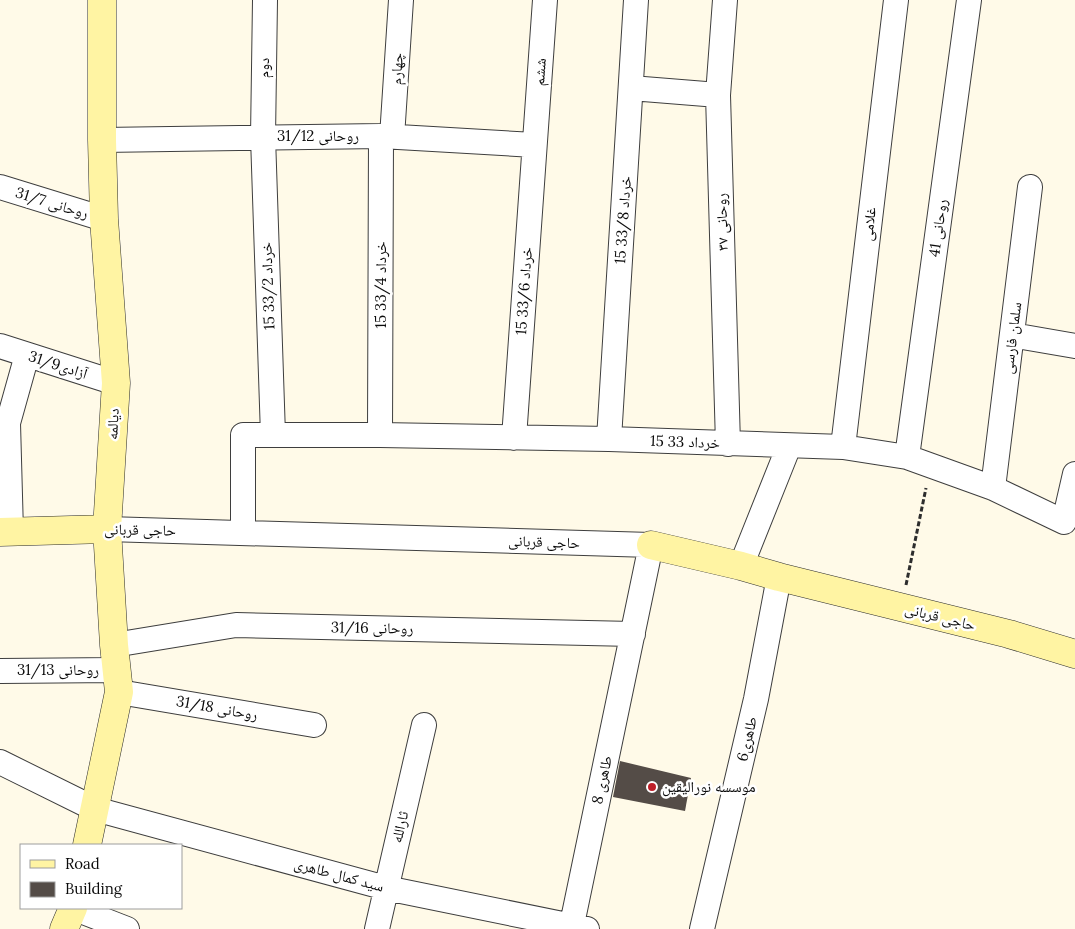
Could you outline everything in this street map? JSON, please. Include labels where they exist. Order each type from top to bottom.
[{"type":"main road","name":"دیالمه","points":[[87,844],[95,809],[116,669],[107,529],[116,383],[104,219],[102,0]]},
{"type":"main road","name":"حاجی قربانی","points":[[5,532],[107,529]]},
{"type":"main road","name":"حاجی قربانی","points":[[651,545],[1009,634],[1075,654]]},
{"type":"main road","points":[[64,929],[73,909]]},
{"type":"street","name":"دوم","points":[[263,136],[265,0]]},
{"type":"street","name":"چهارم","points":[[387,136],[401,0]]},
{"type":"street","name":"ششم","points":[[534,145],[545,0]]},
{"type":"street","name":"15 خرداد 33/8","points":[[609,440],[636,0]]},
{"type":"street","name":"روحانی ۳۷","points":[[725,0],[718,95],[728,444]]},
{"type":"street","name":"غلامی","points":[[843,447],[896,0]]},
{"type":"street","name":"روحانی 41","points":[[907,457],[969,0]]},
{"type":"street","points":[[631,88],[718,95]]},
{"type":"street","name":"روحانی 31/12","points":[[102,140],[263,136],[387,136],[534,145]]},
{"type":"street","name":"15 خرداد 33/2","points":[[263,136],[273,435]]},
{"type":"street","name":"15 خرداد 33/4","points":[[380,435],[387,136]]},
{"type":"street","name":"15 خرداد 33/6","points":[[514,438],[534,145]]},
{"type":"street","name":"روحانی 31/7","points":[[0,187],[104,219]]},
{"type":"street","name":"سلمان فارسی","points":[[993,488],[1030,187]]},
{"type":"street","points":[[1012,335],[1075,346]]},
{"type":"street","name":"آزادی31/9","points":[[0,346],[116,383]]},
{"type":"street","points":[[5,532],[8,423],[27,355]]},
{"type":"street","name":"15 خرداد 33","points":[[243,532],[243,435],[380,435],[843,447],[907,457],[993,488],[1064,522],[1075,474]]},
{"type":"street","points":[[741,566],[788,446]]},
{"type":"street","name":"حاجی قربانی","points":[[107,529],[651,545]]},
{"type":"street","name":"طاهری 8","points":[[576,928],[651,545]]},
{"type":"street","name":"طاهری6","points":[[702,929],[756,699],[779,577]]},
{"type":"street","name":"روحانی 31/16","points":[[116,669],[236,625],[633,634]]},
{"type":"street","name":"روحانی 31/13","points":[[0,671],[116,669]]},
{"type":"street","name":"روحانی 31/18","points":[[116,669],[314,725]]},
{"type":"street","name":"ثارالله","points":[[377,929],[424,724]]},
{"type":"street","name":"سید کمال طاهری","points":[[0,762],[95,809],[386,888],[576,928]]},
{"type":"street","points":[[76,909],[127,929]]},
{"type":"path","points":[[901,608],[931,466]]},
{"type":"building","name":"موسسه نورالیقین","points":[[620,761],[691,778],[685,811],[613,797]]},
{"type":"place","name":"موسسه نورالیقین","points":[[652,787]]}]
